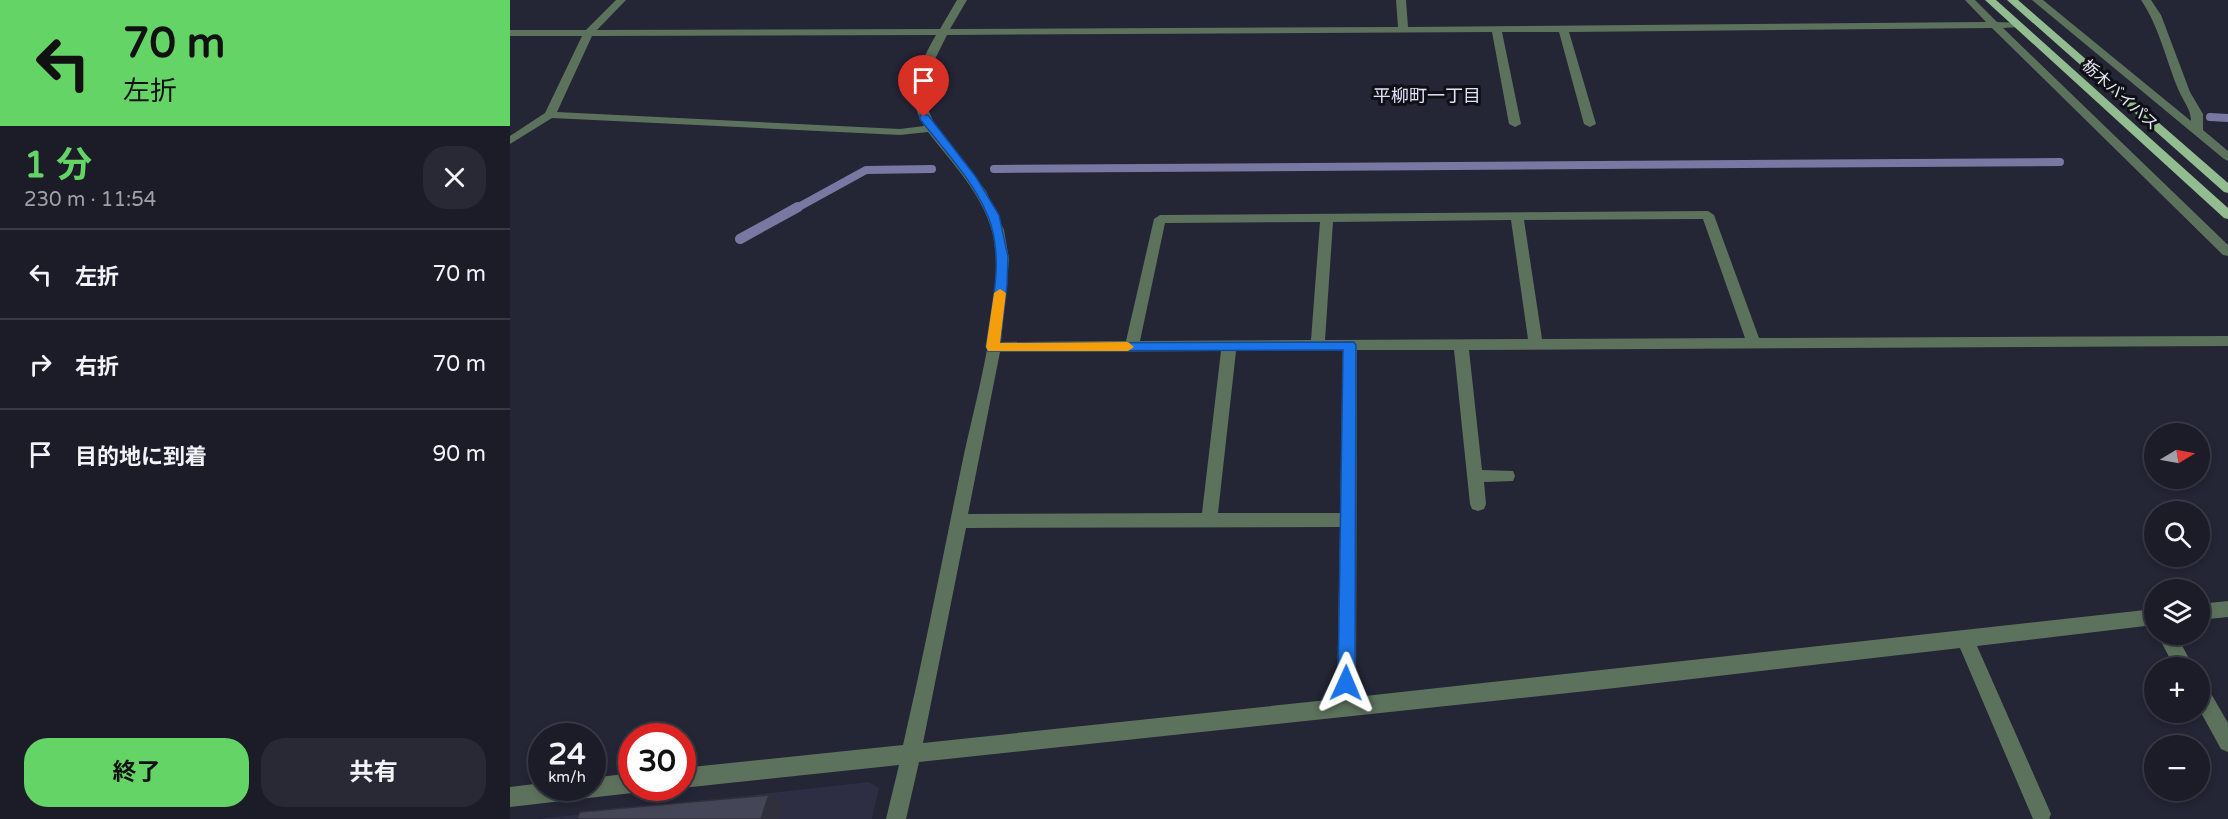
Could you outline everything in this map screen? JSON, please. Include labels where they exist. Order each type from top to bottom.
[{"type":"main road","name":"栃木バイパス","points":[[1990,0],[2228,215]]},
{"type":"main road","name":"栃木バイパス","points":[[2012,0],[2228,189]]},
{"type":"street","points":[[510,141],[550,115],[588,33],[621,0]]},
{"type":"street","points":[[896,819],[912,753],[959,521],[993,347],[1001,285],[1002,257],[994,215],[972,179],[931,128],[919,105],[924,72],[962,0]]},
{"type":"street","points":[[1401,0],[1402,30]]},
{"type":"street","points":[[1970,0],[1994,26],[2228,252]]},
{"type":"street","points":[[2037,0],[2228,156]]},
{"type":"street","points":[[2146,0],[2156,15],[2185,92],[2197,114],[2198,131]]},
{"type":"street","points":[[510,33],[1497,30],[2017,25]]},
{"type":"street","points":[[1563,29],[1590,124]]},
{"type":"street","points":[[1497,30],[1515,124]]},
{"type":"street","points":[[550,115],[900,132],[931,128]]},
{"type":"street","points":[[1132,347],[1160,219],[1708,214],[1754,344]]},
{"type":"street","points":[[1517,216],[1536,345]]},
{"type":"street","points":[[1318,346],[1327,218]]},
{"type":"street","points":[[993,347],[2228,341]]},
{"type":"street","points":[[1346,707],[1350,345]]},
{"type":"street","points":[[1461,345],[1478,504]]},
{"type":"street","points":[[1209,520],[1229,346]]},
{"type":"street","points":[[1475,476],[1507,476]]},
{"type":"street","points":[[959,521],[1348,520]]},
{"type":"street","points":[[2210,611],[2228,609]]},
{"type":"street","points":[[696,776],[2144,618]]},
{"type":"street","points":[[1965,639],[2041,814]]},
{"type":"street","points":[[2210,711],[2228,742]]},
{"type":"street","points":[[510,797],[618,785]]},
{"type":"shaded area","points":[[869,782],[879,788],[872,819],[538,819]]},
{"type":"building","points":[[769,795],[761,819],[577,819],[580,812]]},
{"type":"waterway","points":[[2210,117],[2228,118]]},
{"type":"waterway","points":[[994,169],[2060,162]]},
{"type":"waterway","points":[[795,209],[866,170],[932,169]]},
{"type":"waterway","points":[[740,239],[798,207]]},
{"type":"slow traffic","points":[[1000,293],[993,347],[1128,347]]},
{"type":"district","name":"平柳町一丁目","points":[[1427,96]]},
{"type":"route","points":[[924,117],[972,179],[994,215],[1002,257],[993,347],[1350,345],[1346,683]]}]
